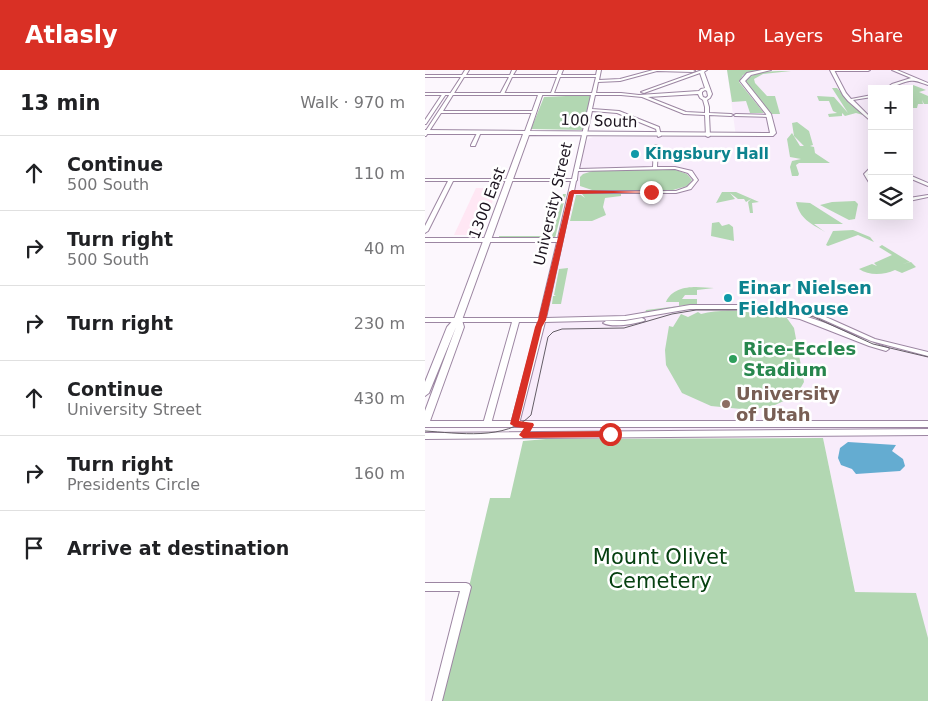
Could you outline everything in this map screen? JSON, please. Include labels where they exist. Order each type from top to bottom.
[{"type":"main road","points":[[769,70],[749,74],[742,82],[769,116],[773,133],[770,135]]},
{"type":"main road","points":[[833,70],[868,70]]},
{"type":"main road","points":[[425,94],[541,94]]},
{"type":"main road","name":"1300 East","points":[[425,393],[451,327],[458,320],[541,94]]},
{"type":"main road","name":"100 South","points":[[425,133],[527,132],[659,136],[770,135]]},
{"type":"main road","name":"1300 East","points":[[425,423],[460,327],[458,320]]},
{"type":"main road","points":[[425,423],[530,425],[928,424]]},
{"type":"main road","points":[[764,434],[783,428],[810,428],[813,424]]},
{"type":"main road","points":[[523,435],[530,425]]},
{"type":"main road","points":[[641,425],[650,429],[713,429],[752,434]]},
{"type":"main road","points":[[577,434],[597,430],[635,429],[641,425]]},
{"type":"main road","points":[[425,436],[928,432]]},
{"type":"street","points":[[425,133],[467,70]]},
{"type":"street","points":[[502,94],[514,70]]},
{"type":"street","points":[[552,94],[561,70]]},
{"type":"street","name":"University Street","points":[[515,424],[561,240],[599,70]]},
{"type":"street","points":[[596,81],[620,80],[639,72],[657,70],[698,71]]},
{"type":"street","points":[[833,70],[841,91],[868,117]]},
{"type":"street","points":[[894,70],[928,84]]},
{"type":"street","points":[[541,94],[684,94],[709,98],[711,94],[698,71]]},
{"type":"street","points":[[643,94],[698,71]]},
{"type":"street","points":[[425,76],[598,76]]},
{"type":"street","points":[[893,85],[913,79]]},
{"type":"street","points":[[705,86],[702,96],[707,115],[708,136]]},
{"type":"street","points":[[702,96],[708,90]]},
{"type":"street","points":[[425,123],[444,94]]},
{"type":"street","points":[[643,94],[679,112],[707,115],[769,116]]},
{"type":"street","points":[[849,100],[868,97]]},
{"type":"street","points":[[590,110],[610,110],[624,114],[658,128],[659,136]]},
{"type":"street","points":[[439,112],[534,112]]},
{"type":"street","points":[[473,145],[479,132]]},
{"type":"street","points":[[655,168],[656,146]]},
{"type":"street","points":[[572,192],[673,192],[687,189],[695,183],[694,176],[685,170],[655,168],[577,170]]},
{"type":"street","points":[[913,178],[928,185]]},
{"type":"street","points":[[425,180],[575,180]]},
{"type":"street","points":[[425,231],[451,180]]},
{"type":"street","points":[[913,199],[928,196]]},
{"type":"street","points":[[425,240],[561,240]]},
{"type":"street","points":[[625,321],[690,307],[793,309],[823,316],[886,344],[928,354]]},
{"type":"street","points":[[425,320],[625,321],[671,312],[778,312],[814,320],[869,344],[928,359]]},
{"type":"street","points":[[487,424],[515,320]]},
{"type":"street","points":[[425,588],[466,587],[437,701]]},
{"type":"shaded area","name":"University of Utah","points":[[727,70],[928,70],[928,701],[878,701],[823,438],[518,428],[574,168],[588,139],[593,137],[736,137]]},
{"type":"shaded area","points":[[476,188],[498,188],[479,235],[454,235]]},
{"type":"green space","points":[[727,70],[759,70],[743,75],[739,82],[764,113],[750,113],[746,101],[732,102]]},
{"type":"green space","points":[[791,71],[763,74],[754,79],[755,83],[767,96],[775,96],[780,114],[771,114],[745,81],[749,77],[760,73]]},
{"type":"green space","points":[[913,85],[926,90],[919,92],[928,96],[928,104],[924,104],[922,100],[923,104],[918,104],[917,108],[913,108]]},
{"type":"green space","points":[[832,88],[837,88],[863,115],[856,113],[845,116],[842,113],[842,116],[829,117],[828,114],[837,113],[833,111],[829,101],[819,101],[817,96],[834,97],[848,113]]},
{"type":"green space","points":[[591,96],[582,130],[531,129],[544,97]]},
{"type":"green space","points":[[797,122],[809,131],[813,145],[810,146],[814,147],[815,153],[830,163],[799,163],[796,165],[798,176],[792,176],[790,167],[792,161],[801,159],[790,157],[787,139],[792,133],[800,146],[804,146],[794,136],[792,123]]},
{"type":"green space","points":[[596,170],[676,170],[687,174],[692,180],[687,186],[673,190],[592,190],[580,186],[580,177],[583,174]]},
{"type":"green space","points":[[722,192],[736,192],[759,202],[752,203],[753,213],[750,213],[748,202],[751,199],[746,202],[744,199],[738,199],[730,193],[735,199],[716,203]]},
{"type":"green space","points":[[563,194],[566,194],[555,238],[499,238],[499,236],[552,236]]},
{"type":"green space","points":[[582,194],[621,194],[621,196],[605,198],[603,207],[606,215],[592,221],[570,221],[576,195],[581,195],[585,198]]},
{"type":"green space","points":[[855,201],[858,204],[855,219],[849,220],[820,205],[832,202]]},
{"type":"green space","points":[[796,202],[810,203],[843,224],[814,224],[825,232],[803,217]]},
{"type":"green space","points":[[719,222],[722,226],[729,224],[733,227],[734,241],[711,236],[712,223]]},
{"type":"green space","points":[[853,230],[870,237],[874,242],[858,235],[828,246],[826,245],[833,231]]},
{"type":"green space","points":[[882,245],[910,262],[902,264],[911,262],[916,267],[902,273],[895,270],[877,274],[867,273],[859,269],[872,264],[877,266],[874,263],[892,255],[879,247]]},
{"type":"green space","points":[[568,268],[561,304],[552,304],[553,296],[556,296],[554,295],[559,269]]},
{"type":"green space","points":[[696,287],[714,288],[697,290],[697,295],[685,295],[682,299],[697,299],[697,305],[684,305],[645,313],[646,310],[679,306],[679,302],[666,302],[668,298],[678,290]]},
{"type":"green space","name":"Rice-Eccles Stadium","points":[[731,311],[762,315],[765,312],[776,317],[784,314],[794,328],[804,382],[800,389],[788,399],[775,405],[751,410],[711,406],[682,393],[666,365],[665,350],[669,326],[673,327],[681,314],[688,317],[698,312],[701,314]]},
{"type":"green space","name":"Mount Olivet Cemetery","points":[[823,438],[855,592],[916,593],[928,638],[928,701],[442,701],[490,498],[510,498],[523,441],[546,439]]},
{"type":"water","points":[[848,442],[896,445],[892,451],[903,459],[905,466],[900,471],[856,474],[852,469],[841,465],[838,458],[840,448]]},
{"type":"tram line","points":[[425,431],[481,434],[509,429],[521,423],[531,415],[548,337],[553,332],[562,329],[624,328],[672,314],[696,310],[775,310],[814,317],[873,344],[928,357]]},
{"type":"place","name":"Kingsbury Hall","points":[[635,154]]},
{"type":"place","name":"Einar Nielsen Fieldhouse","points":[[728,298]]},
{"type":"place","name":"Rice-Eccles Stadium","points":[[733,359]]},
{"type":"place","name":"University of Utah","points":[[726,404]]},
{"type":"route","points":[[610,434],[523,435],[530,425],[515,424],[572,192],[651,192]]}]
